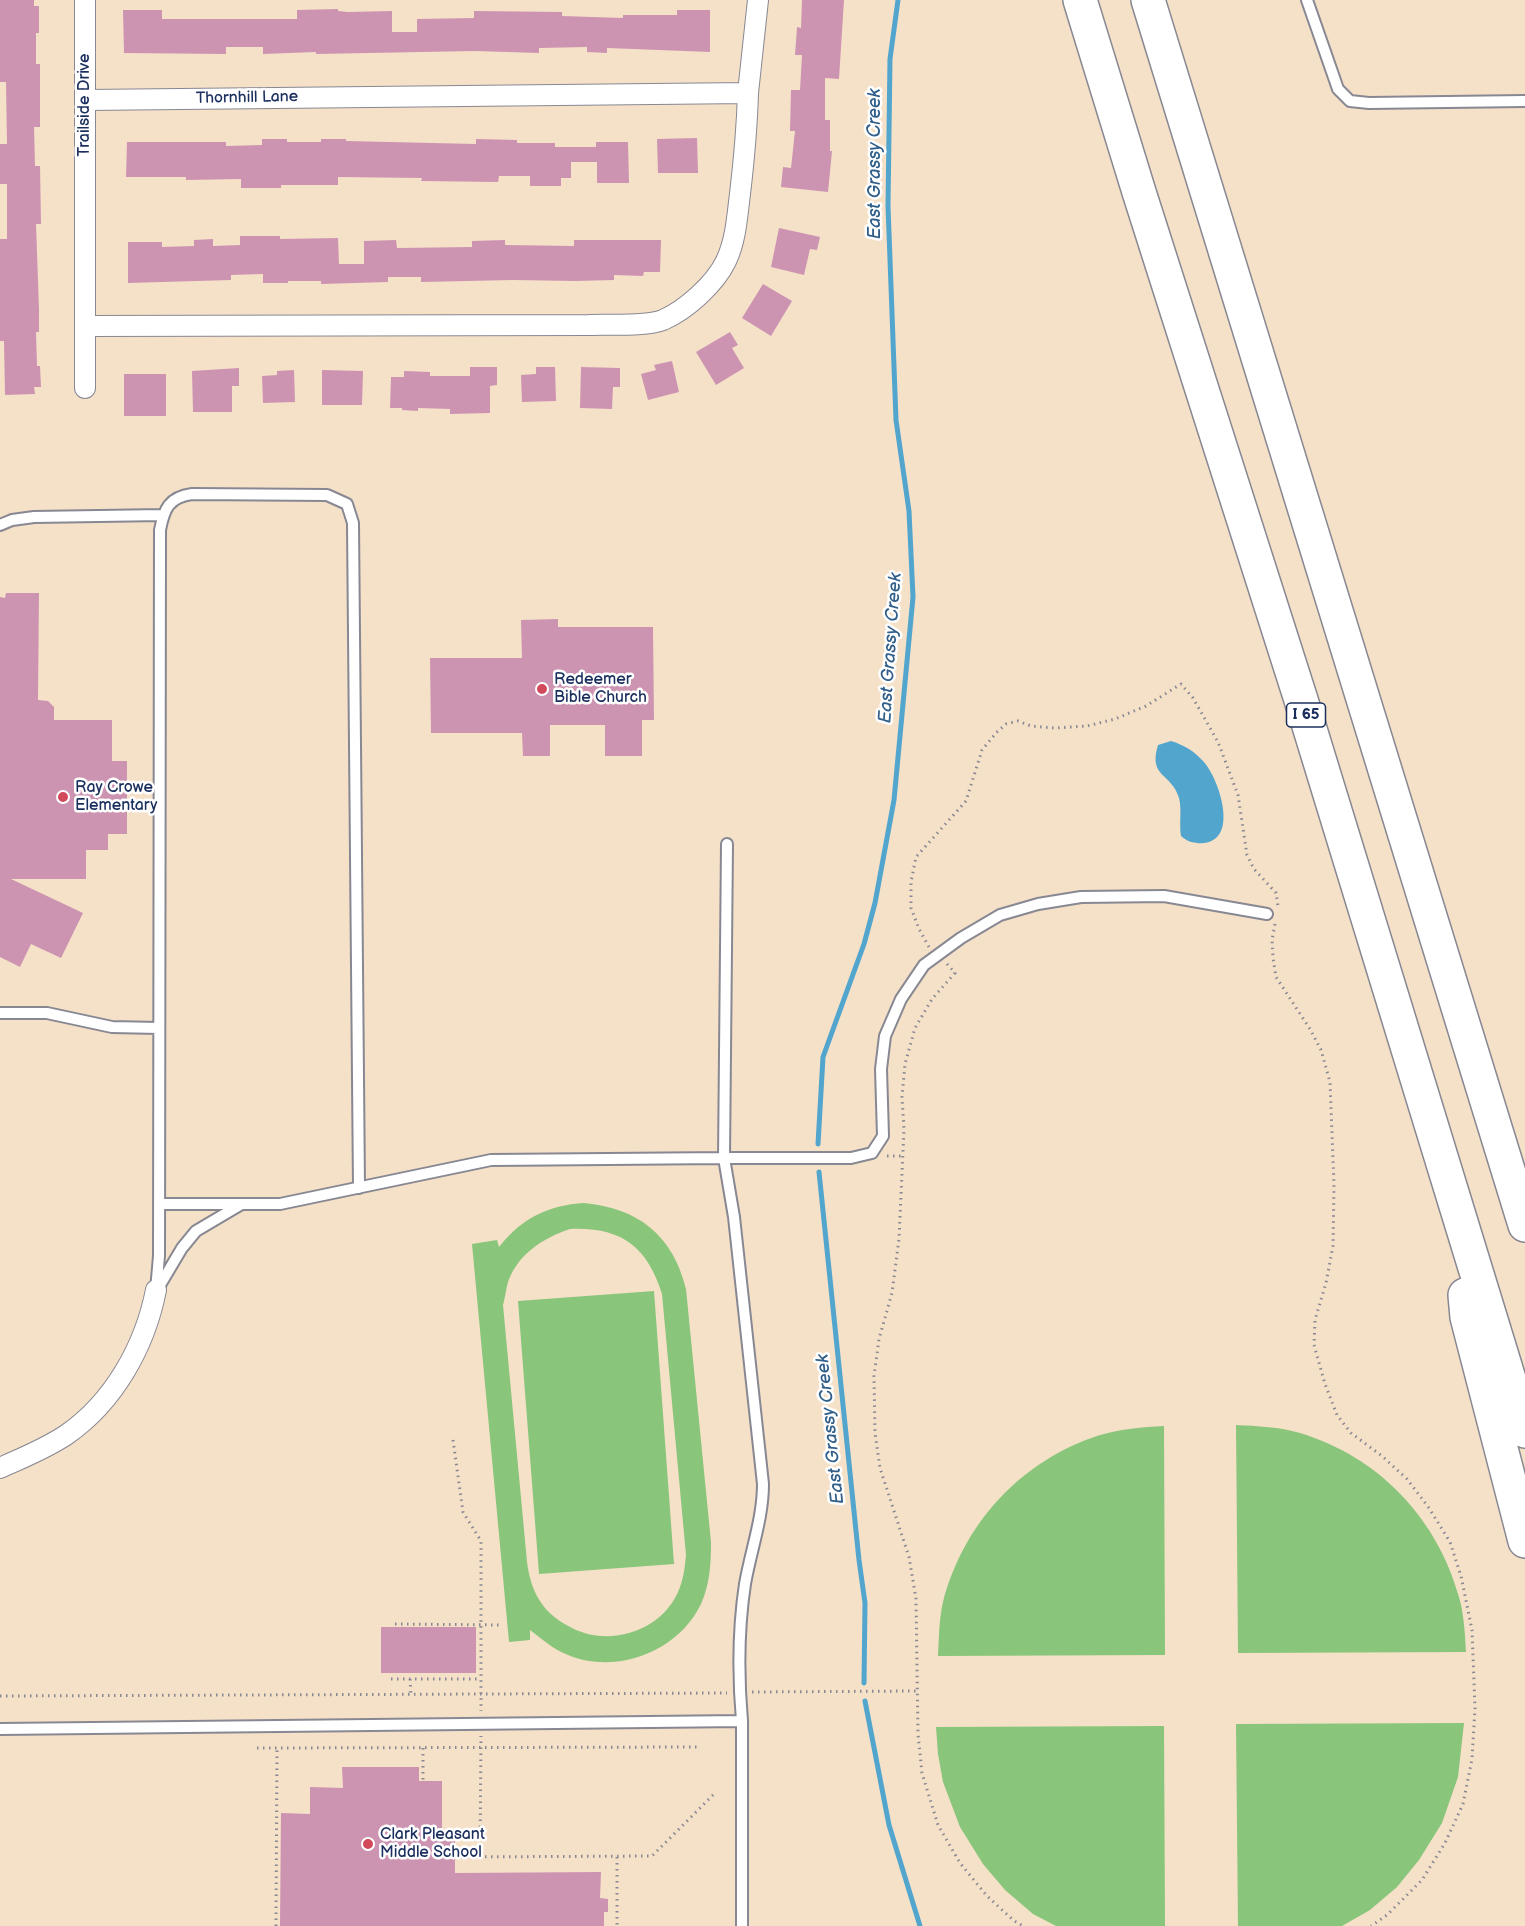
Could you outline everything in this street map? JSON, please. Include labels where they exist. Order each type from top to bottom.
[{"type":"highway","name":"I 65","points":[[1080,0],[1309,725],[1525,1431]]},
{"type":"highway","points":[[1148,0],[1525,1225]]},
{"type":"highway","points":[[1410,851],[1525,1196]]},
{"type":"highway","points":[[1458,1210],[1467,1317],[1525,1541]]},
{"type":"street","name":"Trailside Drive","points":[[85,0],[85,388]]},
{"type":"street","points":[[85,327],[589,325],[634,324],[662,320],[692,301],[711,284],[726,263],[735,239],[747,140],[748,93],[758,0]]},
{"type":"street","name":"Thornhill Lane","points":[[86,100],[748,93]]},
{"type":"street","points":[[0,1468],[43,1449],[65,1436],[98,1407],[135,1355],[146,1330],[156,1290]]},
{"type":"lane","points":[[1307,0],[1338,89],[1350,101],[1369,103],[1525,101]]},
{"type":"lane","points":[[156,1290],[159,1204],[160,530],[163,515],[179,496],[192,494],[327,495],[347,504],[351,515],[353,523],[359,1188]]},
{"type":"lane","points":[[0,525],[12,520],[34,517],[163,515]]},
{"type":"lane","points":[[727,844],[724,1158],[734,1216],[763,1484],[763,1503],[745,1583],[738,1639],[742,1721],[742,1926]]},
{"type":"lane","points":[[159,1204],[280,1204],[491,1160],[851,1158],[872,1153],[883,1136],[881,1069],[885,1036],[901,999],[924,965],[961,938],[1000,915],[1038,904],[1081,897],[1164,897],[1273,916]]},
{"type":"lane","points":[[0,1013],[47,1012],[112,1027],[159,1028]]},
{"type":"lane","points":[[156,1290],[182,1248],[196,1231],[241,1205]]},
{"type":"lane","points":[[0,1729],[742,1721]]},
{"type":"path","points":[[1023,1926],[1012,1920],[987,1896],[960,1863],[938,1825],[922,1773],[916,1691],[916,1599],[909,1557],[880,1468],[874,1433],[874,1376],[879,1339],[892,1293],[899,1239],[904,1130],[902,1097],[905,1064],[915,1028],[932,999],[956,973],[927,944],[911,908],[911,882],[916,857],[966,801],[982,750],[1006,724],[1018,722],[1031,726],[1055,728],[1087,726],[1115,720],[1146,706],[1181,684],[1218,742],[1238,795],[1247,855],[1254,869],[1276,893],[1278,904],[1273,916],[1272,940],[1276,977],[1321,1050],[1330,1082],[1334,1185],[1332,1246],[1326,1283],[1315,1320],[1314,1345],[1324,1384],[1337,1415],[1351,1432],[1407,1479],[1429,1508],[1450,1542],[1461,1576],[1472,1630],[1476,1707],[1472,1759],[1463,1804],[1445,1843],[1422,1880],[1387,1915],[1371,1926]]},
{"type":"path","points":[[453,1440],[463,1512],[481,1540],[480,1857]]},
{"type":"path","points":[[394,1624],[503,1625]]},
{"type":"path","points":[[391,1679],[481,1679]]},
{"type":"path","points":[[410,1679],[411,1695]]},
{"type":"path","points":[[0,1696],[916,1691]]},
{"type":"path","points":[[257,1748],[700,1747]]},
{"type":"path","points":[[423,1748],[423,1781]]},
{"type":"path","points":[[276,1926],[277,1749]]},
{"type":"path","points":[[455,1857],[652,1856],[716,1792]]},
{"type":"path","points":[[617,1857],[617,1926]]},
{"type":"green space","points":[[584,1203],[603,1206],[637,1218],[662,1239],[680,1270],[686,1289],[711,1542],[706,1589],[701,1604],[691,1621],[661,1647],[644,1655],[606,1662],[587,1661],[563,1653],[530,1630],[530,1640],[509,1642],[472,1244],[497,1240],[499,1247],[516,1229],[536,1215],[571,1204]],"holes":[[[570,1229],[588,1229],[618,1236],[630,1243],[648,1263],[662,1294],[686,1555],[680,1587],[673,1602],[662,1614],[650,1624],[635,1631],[603,1636],[587,1634],[567,1626],[554,1617],[546,1609],[533,1587],[527,1562],[503,1305],[512,1272],[525,1255],[550,1237]]]},
{"type":"green space","points":[[654,1291],[674,1564],[539,1574],[518,1301]]},
{"type":"green space","points":[[1236,1425],[1284,1429],[1329,1444],[1355,1458],[1401,1494],[1436,1541],[1449,1568],[1462,1610],[1466,1652],[1238,1653]]},
{"type":"green space","points":[[1164,1426],[1165,1655],[938,1656],[943,1602],[953,1573],[965,1546],[981,1521],[1000,1498],[1046,1460],[1072,1446],[1116,1431]]},
{"type":"green space","points":[[1464,1723],[1458,1777],[1442,1823],[1419,1860],[1397,1887],[1370,1910],[1342,1926],[1238,1926],[1236,1724]]},
{"type":"green space","points":[[1164,1726],[1165,1926],[1056,1926],[1033,1914],[1005,1890],[983,1864],[960,1827],[943,1782],[936,1727]]},
{"type":"water","points":[[1171,741],[1200,757],[1216,782],[1223,810],[1223,824],[1219,834],[1211,841],[1195,843],[1181,836],[1179,798],[1156,764],[1158,745]]},
{"type":"building","points":[[0,0],[34,0],[34,6],[39,6],[36,64],[40,64],[40,127],[34,127],[35,166],[40,166],[41,224],[36,224],[39,332],[36,332],[37,366],[40,366],[41,387],[34,387],[35,394],[5,395],[4,341],[0,341],[0,239],[7,239],[7,184],[0,184],[0,144],[7,144],[6,82],[0,82]]},
{"type":"building","points":[[802,0],[844,0],[839,79],[825,78],[825,120],[830,120],[830,151],[832,151],[828,192],[781,187],[783,167],[791,168],[795,131],[790,131],[791,90],[800,90],[802,55],[795,55],[797,27],[801,28]]},
{"type":"building","points":[[338,9],[338,11],[348,12],[392,11],[392,32],[417,32],[417,19],[474,18],[474,11],[562,12],[562,16],[623,18],[623,15],[677,15],[677,10],[710,10],[710,52],[607,48],[607,53],[587,52],[587,47],[539,48],[539,53],[475,51],[263,54],[263,47],[226,47],[226,54],[124,53],[123,10],[162,10],[162,19],[297,19],[297,10]]},
{"type":"building","points":[[697,138],[698,173],[658,173],[657,139]]},
{"type":"building","points":[[262,139],[287,139],[287,142],[346,139],[346,141],[476,144],[476,139],[517,140],[517,143],[555,143],[555,147],[596,147],[596,142],[628,142],[629,183],[597,183],[597,162],[571,162],[571,178],[561,178],[561,186],[530,186],[530,176],[499,176],[498,182],[338,177],[338,185],[281,185],[281,188],[241,188],[241,179],[186,180],[186,177],[126,177],[127,142],[226,142],[226,146],[262,145]]},
{"type":"building","points":[[779,228],[820,237],[817,250],[810,249],[804,275],[771,267]]},
{"type":"building","points":[[240,236],[280,236],[280,239],[338,238],[339,264],[364,264],[364,241],[396,240],[397,248],[472,247],[472,241],[505,240],[505,245],[574,246],[574,240],[661,240],[660,272],[644,272],[643,276],[614,275],[614,280],[575,281],[421,282],[421,277],[388,277],[388,282],[263,283],[263,274],[231,275],[231,280],[128,283],[128,242],[162,242],[162,247],[194,246],[194,240],[213,239],[213,246],[240,245]]},
{"type":"building","points":[[763,284],[792,301],[771,336],[742,318]]},
{"type":"building","points":[[730,332],[738,345],[732,348],[744,368],[716,385],[696,352]]},
{"type":"building","points":[[672,361],[679,392],[648,400],[641,374],[656,370],[654,365]]},
{"type":"building","points":[[470,367],[497,367],[497,385],[490,386],[490,413],[450,414],[450,409],[418,408],[418,411],[390,408],[391,377],[404,377],[404,371],[430,372],[430,376],[470,376]]},
{"type":"building","points":[[536,367],[555,367],[556,401],[522,402],[521,375],[536,374]]},
{"type":"building","points":[[581,367],[620,368],[620,387],[613,387],[612,409],[580,408]]},
{"type":"building","points":[[239,368],[239,386],[232,386],[232,412],[193,412],[192,371]]},
{"type":"building","points":[[294,370],[295,402],[263,403],[262,376],[277,375],[277,371]]},
{"type":"building","points":[[322,370],[363,371],[362,405],[322,405]]},
{"type":"building","points":[[124,374],[166,374],[166,416],[124,416]]},
{"type":"building","name":"Ray Crowe Elementary","points":[[6,593],[39,593],[38,700],[48,701],[54,707],[54,720],[112,720],[112,761],[127,761],[127,834],[108,834],[108,850],[86,850],[86,879],[11,879],[83,913],[61,958],[31,944],[20,967],[0,957],[0,597],[5,598]]},
{"type":"building","name":"Redeemer Bible Church","points":[[558,619],[558,627],[653,627],[654,720],[642,720],[642,756],[605,756],[605,725],[550,725],[550,756],[523,756],[522,733],[431,733],[430,658],[522,658],[521,620]]},
{"type":"building","points":[[381,1627],[476,1627],[476,1673],[381,1673]]},
{"type":"building","name":"Clark Pleasant Middle School","points":[[342,1767],[419,1767],[419,1781],[442,1781],[442,1831],[455,1831],[455,1873],[601,1872],[600,1898],[608,1899],[608,1912],[604,1912],[604,1926],[280,1926],[281,1813],[310,1814],[310,1787],[343,1788]]},
{"type":"waterway","name":"East Grassy Creek","points":[[818,1144],[823,1057],[864,944],[875,903],[894,800],[913,597],[909,511],[896,420],[888,206],[890,59],[898,0]]},
{"type":"waterway","name":"East Grassy Creek","points":[[819,1172],[865,1603],[864,1683]]},
{"type":"waterway","name":"East Grassy Creek","points":[[865,1701],[889,1825],[920,1926]]},
{"type":"place","name":"Redeemer Bible Church","points":[[542,689]]},
{"type":"place","name":"Ray Crowe Elementary","points":[[63,797]]},
{"type":"place","name":"Clark Pleasant Middle School","points":[[368,1844]]}]
